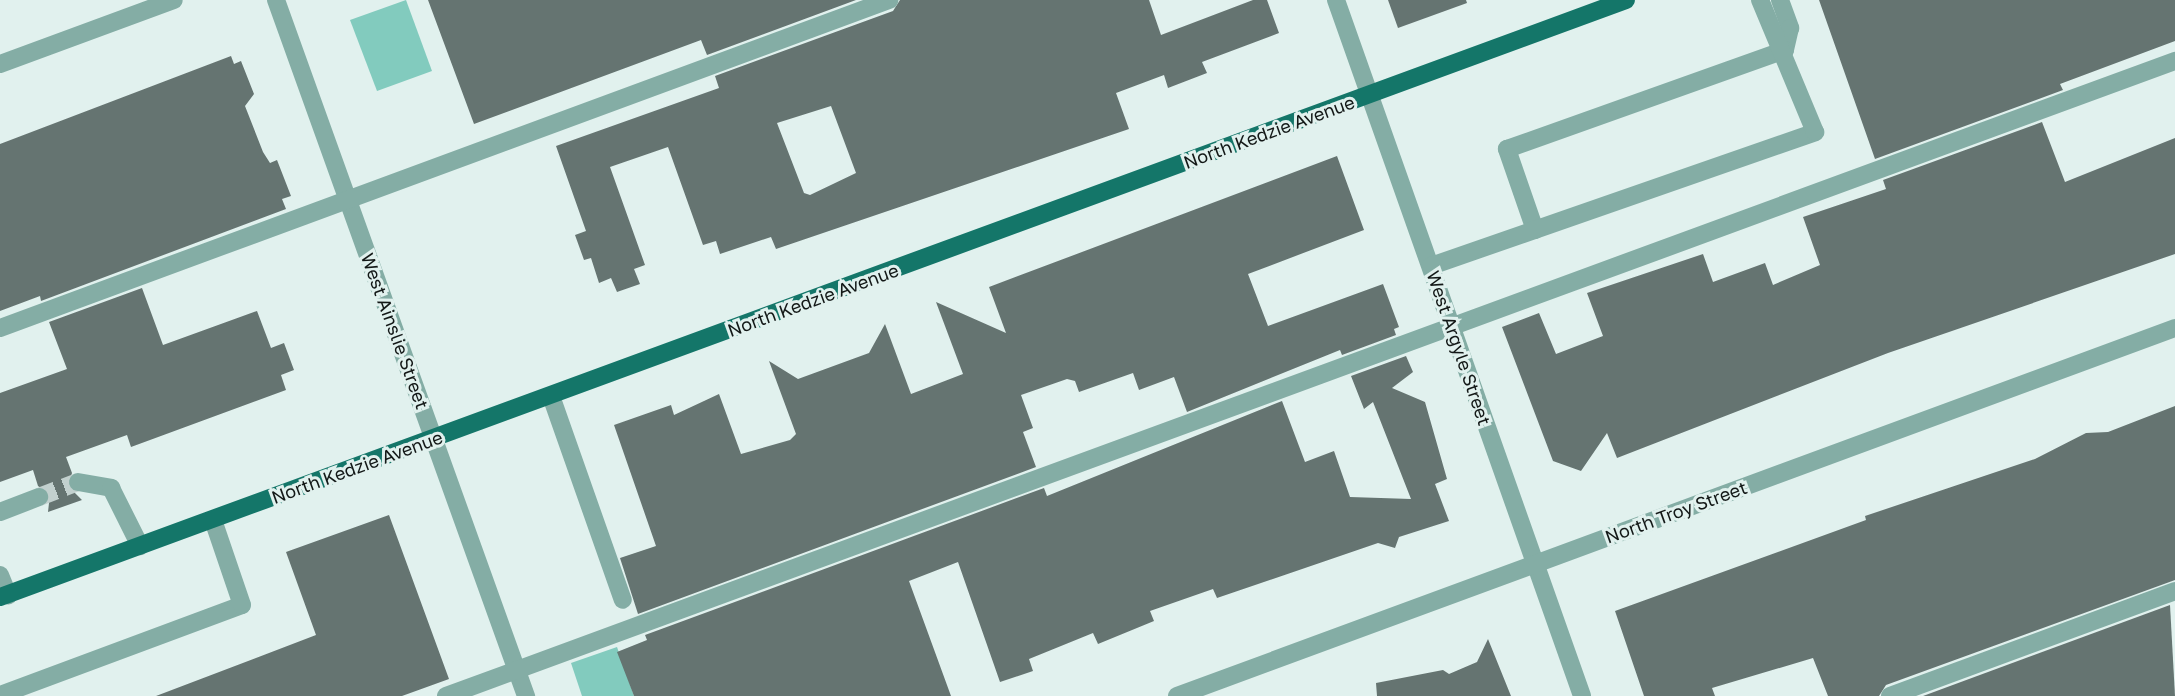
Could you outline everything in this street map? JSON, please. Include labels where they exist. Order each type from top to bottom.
[{"type":"main road","name":"North Kedzie Avenue","points":[[4,596],[1626,0]]},
{"type":"street","points":[[0,64],[174,0]]},
{"type":"street","name":"West Ainslie Street","points":[[276,0],[526,696]]},
{"type":"street","points":[[0,328],[889,0]]},
{"type":"street","name":"West Argyle Street","points":[[1336,0],[1582,696]]},
{"type":"street","points":[[1431,266],[1815,132],[1785,50],[1771,35],[1760,0]]},
{"type":"street","points":[[1780,0],[1790,28],[1785,50]]},
{"type":"street","points":[[1535,230],[1507,149],[1785,50]]},
{"type":"street","points":[[446,696],[2175,61]]},
{"type":"street","name":"North Troy Street","points":[[1177,696],[2175,328]]},
{"type":"street","points":[[551,396],[623,600]]},
{"type":"street","points":[[78,482],[111,488],[140,546]]},
{"type":"street","points":[[0,512],[39,497]]},
{"type":"street","points":[[0,694],[242,605],[213,520]]},
{"type":"street","points":[[0,575],[4,596]]},
{"type":"street","points":[[1890,696],[2175,591]]},
{"type":"green space","points":[[406,0],[432,71],[377,91],[350,20]]},
{"type":"green space","points":[[617,647],[634,696],[582,696],[571,663]]},
{"type":"building","points":[[428,0],[856,0],[707,55],[701,40],[474,124]]},
{"type":"building","points":[[900,0],[1149,0],[1161,35],[1253,0],[1267,0],[1279,33],[1202,62],[1207,73],[1168,88],[1164,75],[1116,93],[1129,129],[776,249],[771,237],[720,254],[716,241],[703,245],[668,147],[610,167],[645,265],[634,269],[640,284],[617,292],[611,278],[599,283],[591,258],[584,260],[575,235],[586,231],[556,146],[719,88],[715,76],[893,11]],"holes":[[[831,106],[856,173],[810,195],[804,193],[777,123]]]},
{"type":"building","points":[[1388,0],[1466,0],[1467,3],[1398,28]]},
{"type":"building","points":[[1819,0],[2175,0],[2175,41],[2060,84],[2063,90],[1875,159]]},
{"type":"building","points":[[231,56],[234,64],[241,61],[254,94],[245,106],[263,152],[270,163],[277,160],[291,196],[282,199],[286,209],[41,301],[40,296],[0,311],[0,144]]},
{"type":"building","points":[[2042,122],[2065,182],[2175,138],[2175,254],[1888,353],[1617,458],[1607,433],[1581,471],[1553,461],[1502,327],[1539,313],[1556,354],[1603,336],[1587,293],[1703,254],[1713,282],[1765,263],[1773,285],[1820,265],[1803,217],[1886,189],[1883,180]]},
{"type":"building","points":[[1337,156],[1364,230],[1248,274],[1268,326],[1383,284],[1399,327],[1394,329],[1396,335],[1342,355],[1340,350],[1187,412],[1174,377],[1139,390],[1133,373],[1079,392],[1075,381],[1067,379],[1021,395],[1033,428],[1023,432],[1036,467],[638,614],[620,558],[656,546],[614,425],[671,405],[674,415],[719,394],[741,454],[790,440],[796,434],[769,361],[798,379],[869,353],[885,324],[911,394],[963,374],[936,302],[1006,333],[989,287]]},
{"type":"building","points":[[142,288],[163,345],[257,311],[271,348],[284,343],[294,370],[281,375],[286,390],[131,447],[127,435],[66,457],[72,473],[68,486],[82,500],[48,512],[50,494],[38,486],[33,470],[0,482],[0,393],[67,369],[49,322]]},
{"type":"building","points":[[1406,356],[1413,372],[1392,388],[1425,402],[1447,479],[1435,484],[1449,521],[1399,537],[1395,548],[1378,543],[1217,598],[1213,589],[1150,611],[1154,621],[1098,644],[1093,633],[1029,659],[1033,671],[1000,682],[958,562],[909,581],[951,696],[634,696],[617,652],[647,640],[645,635],[1044,488],[1047,496],[1282,401],[1305,462],[1334,451],[1350,497],[1411,499],[1373,402],[1364,409],[1351,376]]},
{"type":"building","points":[[2175,406],[2175,580],[1886,685],[1879,696],[1828,696],[1813,658],[1712,688],[1715,696],[1644,696],[1615,611],[1866,520],[1865,516],[2035,459],[2086,433],[2108,432]]},
{"type":"building","points":[[389,515],[449,679],[402,696],[156,696],[316,635],[286,552]]},
{"type":"building","points":[[2170,605],[2175,696],[1923,696]]},
{"type":"building","points":[[1488,639],[1511,696],[1377,696],[1376,683],[1443,670],[1449,674],[1477,662]]},
{"type":"tunnel","points":[[39,497],[78,482]]}]
